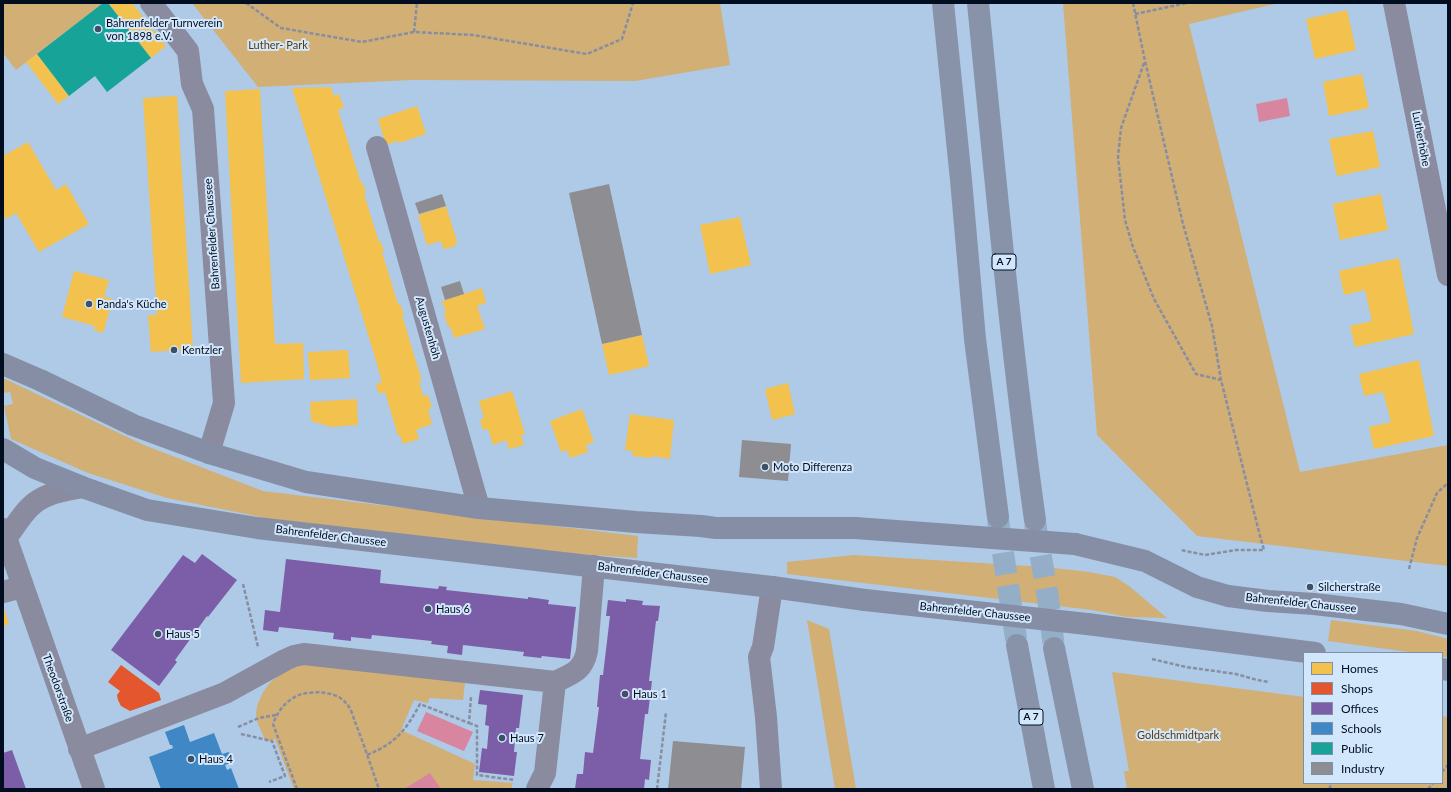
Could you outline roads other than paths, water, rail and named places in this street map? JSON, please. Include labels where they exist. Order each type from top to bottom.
[{"type":"highway","points":[[943,3],[961,180],[974,340],[998,517]]},
{"type":"highway","name":"A 7","points":[[978,3],[1012,340],[1035,520]]},
{"type":"highway","name":"A 7","points":[[1017,645],[1044,789]]},
{"type":"highway","points":[[1054,648],[1083,789]]},
{"type":"main road","name":"Bahrenfelder Chaussee","points":[[3,364],[40,380],[133,425],[209,453],[306,482],[479,508],[716,528],[855,528],[1075,544],[1145,561],[1197,587],[1228,596],[1401,614],[1448,624]]},
{"type":"main road","name":"Bahrenfelder Chaussee","points":[[3,449],[35,468],[82,487],[147,510],[257,528],[772,587],[865,600],[1087,624],[1307,652]]},
{"type":"street","name":"Bahrenfelder Chaussee","points":[[151,3],[188,51],[192,84],[203,109],[224,403],[209,453]]},
{"type":"street","name":"Lutherhöhe","points":[[1394,3],[1448,275]]},
{"type":"street","name":"Augustenhöh","points":[[377,147],[479,508]]},
{"type":"street","points":[[4,535],[29,508],[40,499],[55,492],[82,487]]},
{"type":"street","name":"Theodorstraße","points":[[4,535],[13,589],[80,749],[94,789]]},
{"type":"street","points":[[80,749],[225,693],[294,656],[304,654],[555,682],[578,671],[585,659],[587,651],[594,566]]},
{"type":"street","points":[[771,789],[766,717],[759,657],[763,647],[772,587]]},
{"type":"street","points":[[537,789],[545,773],[555,682]]},
{"type":"tunnel","points":[[998,520],[1017,645]]},
{"type":"tunnel","points":[[1035,523],[1048,598],[1054,648]]},
{"type":"place","name":"Bahrenfelder Turnverein von 1898 e.V.","points":[[98,29]]},
{"type":"place","name":"Panda's Küche","points":[[89,304]]},
{"type":"place","name":"Kentzler","points":[[174,350]]},
{"type":"place","name":"Moto Differenza","points":[[765,467]]},
{"type":"place","name":"Silcherstraße","points":[[1310,587]]},
{"type":"place","name":"Haus 6","points":[[428,609]]},
{"type":"place","name":"Haus 5","points":[[158,634]]},
{"type":"place","name":"Haus 1","points":[[625,694]]},
{"type":"place","name":"Haus 7","points":[[502,738]]},
{"type":"place","name":"Haus 4","points":[[191,759]]},
{"type":"park label","name":"Luther- Park","points":[[278,45]]},
{"type":"park label","name":"Goldschmidtpark","points":[[1178,735]]}]
